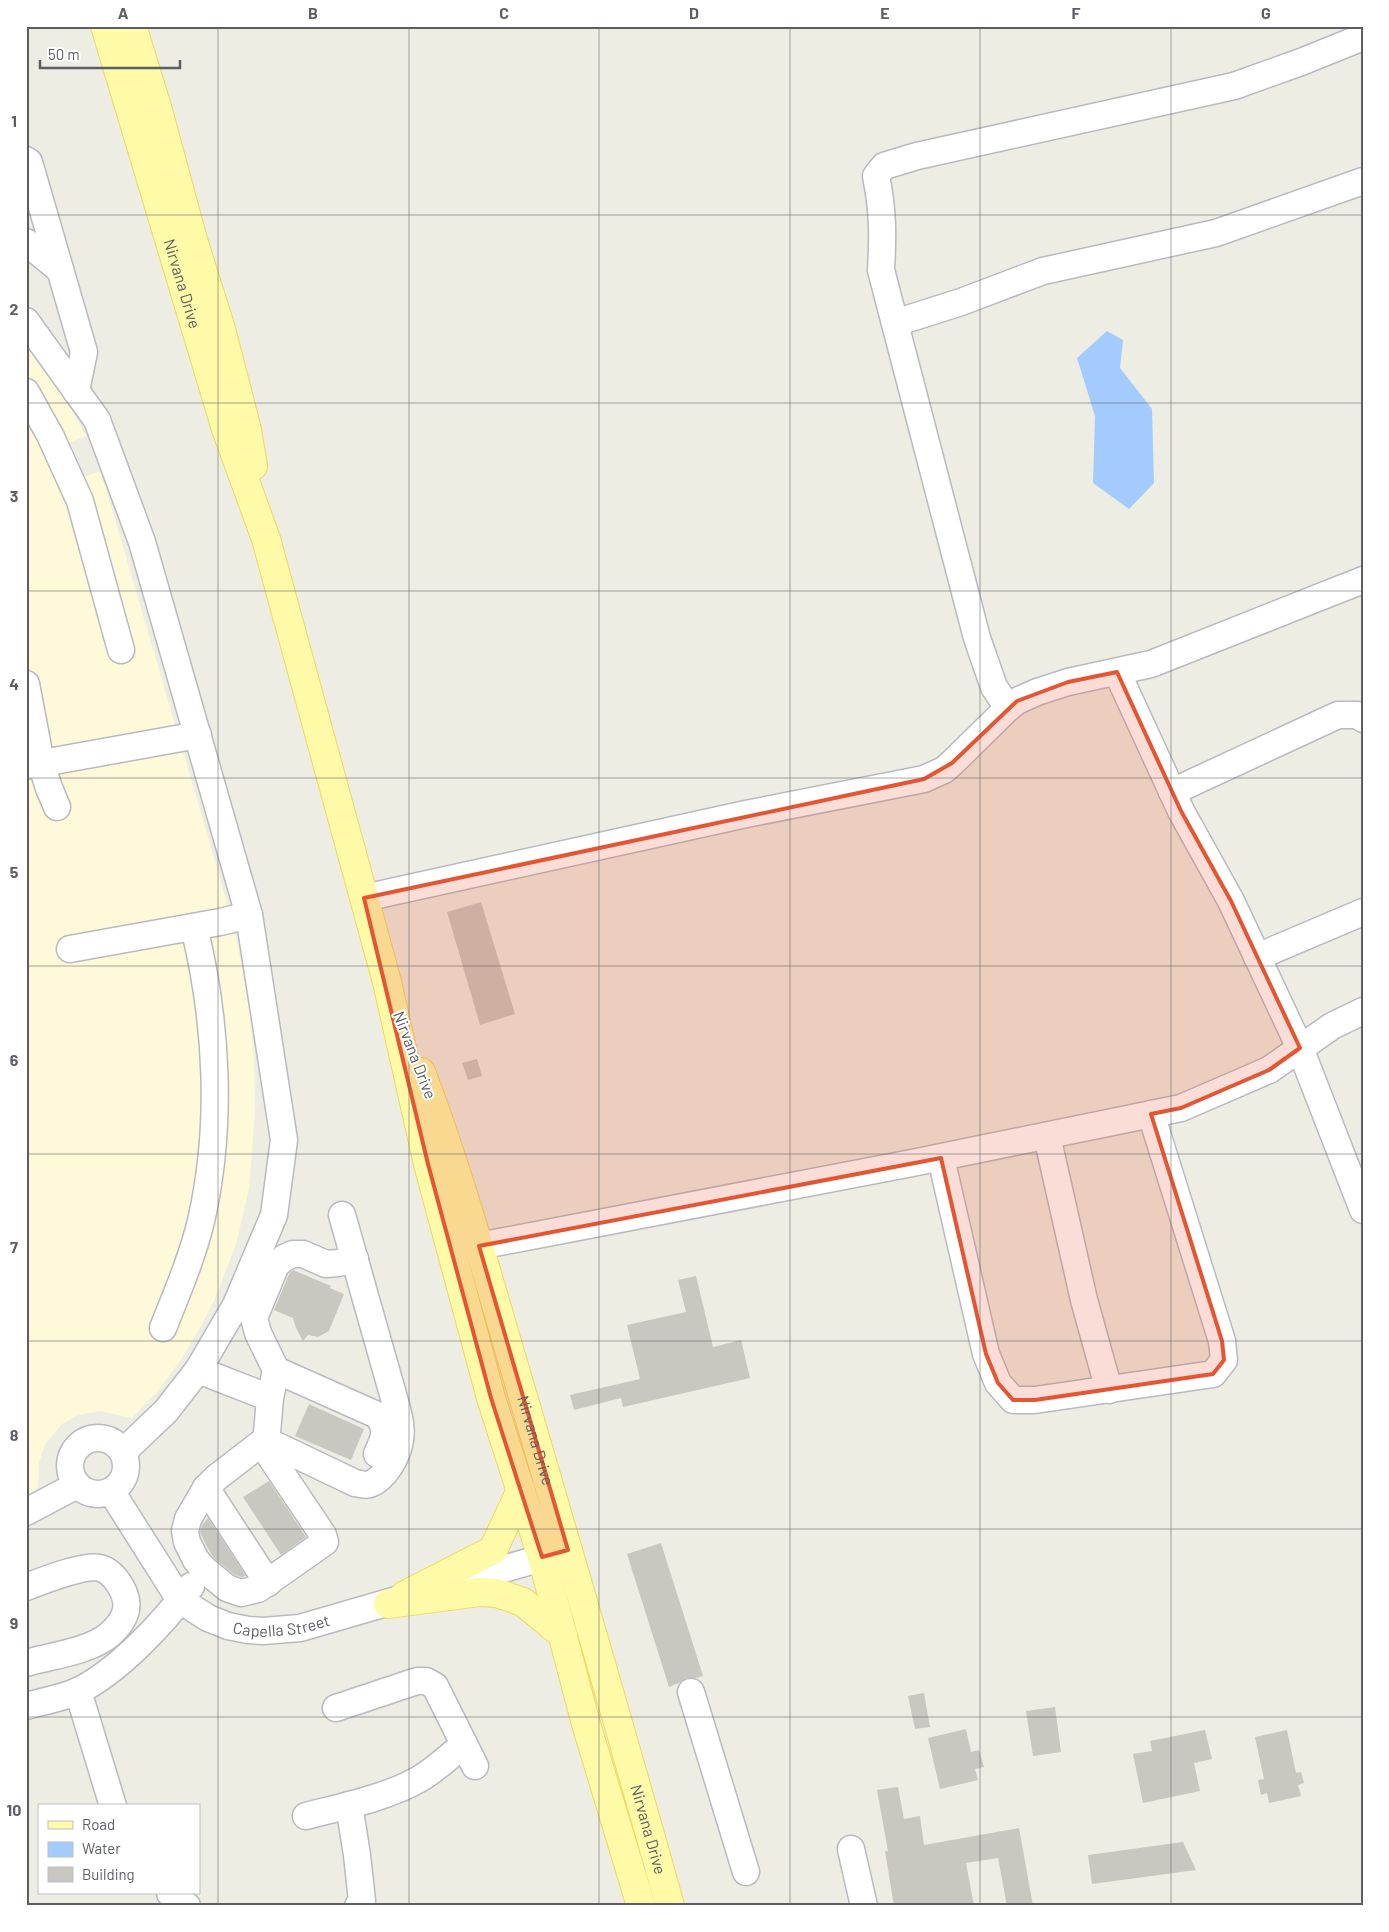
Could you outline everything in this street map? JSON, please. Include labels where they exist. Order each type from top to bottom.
[{"type":"main road","name":"Nirvana Drive","points":[[105,26],[226,428],[266,539],[387,982],[428,1164],[491,1398],[542,1557],[586,1724],[641,1906]]},
{"type":"main road","name":"Nirvana Drive","points":[[132,26],[157,107],[193,240],[221,330],[247,430],[266,539]]},
{"type":"main road","name":"Nirvana Drive","points":[[387,982],[438,1116],[478,1246],[568,1550],[670,1906]]},
{"type":"main road","points":[[388,1604],[494,1550],[520,1490]]},
{"type":"main road","points":[[388,1604],[480,1592],[497,1593],[523,1602],[563,1636]]},
{"type":"street","points":[[1008,708],[994,687],[977,638],[881,270],[884,233],[882,203],[876,176],[884,166],[917,156],[1234,86],[1363,37]]},
{"type":"street","points":[[26,160],[29,162],[84,352],[76,391]]},
{"type":"street","points":[[895,322],[961,302],[1043,271],[1216,233],[1363,180]]},
{"type":"street","points":[[26,242],[60,270]]},
{"type":"street","points":[[26,321],[97,420],[142,542],[249,915],[284,1140],[274,1216],[236,1305],[198,1370],[166,1411],[123,1452]]},
{"type":"street","points":[[26,392],[50,435],[80,501],[121,650]]},
{"type":"street","points":[[364,898],[746,814],[924,779],[944,770],[1008,708],[1037,692],[1151,664],[1363,580]]},
{"type":"street","points":[[1117,672],[1181,812],[1230,901],[1300,1048],[1363,1210]]},
{"type":"street","points":[[26,684],[34,765],[49,788],[57,807]]},
{"type":"street","points":[[1172,792],[1338,714],[1358,715],[1363,719]]},
{"type":"street","points":[[34,765],[198,736]]},
{"type":"street","points":[[1257,957],[1363,912]]},
{"type":"street","points":[[70,949],[194,927],[249,915]]},
{"type":"street","points":[[163,1328],[186,1270],[201,1221],[210,1170],[214,1117],[214,1071],[208,991],[194,927]]},
{"type":"street","points":[[478,1246],[940,1158],[1182,1108],[1270,1070],[1332,1026],[1363,1011]]},
{"type":"street","points":[[940,1158],[986,1354],[998,1383],[1013,1400],[1035,1400],[1213,1374],[1224,1360],[1222,1341],[1151,1114]]},
{"type":"street","points":[[1047,1136],[1084,1300],[1109,1390]]},
{"type":"street","points":[[265,1439],[355,1483],[364,1485],[377,1481],[390,1465],[400,1441],[399,1418],[342,1215]]},
{"type":"street","points":[[265,1439],[206,1488],[188,1519],[185,1531],[187,1542],[196,1560],[204,1569],[227,1588],[241,1593],[258,1590],[323,1545],[325,1540],[265,1439],[270,1398],[276,1370],[258,1333],[254,1318],[271,1274],[276,1265],[284,1258],[293,1254],[303,1254],[326,1264],[355,1259]]},
{"type":"street","points":[[258,1333],[270,1299],[277,1286],[291,1268],[296,1265],[304,1266],[364,1292]]},
{"type":"street","points":[[198,1370],[270,1398]]},
{"type":"street","points":[[265,1439],[350,1471],[365,1472],[369,1470],[374,1460],[385,1429],[377,1415],[276,1370]]},
{"type":"street","points":[[344,1401],[362,1398],[371,1392],[380,1383],[386,1372]]},
{"type":"street","points":[[99,1437],[117,1444],[123,1452],[126,1461],[126,1470],[118,1486],[102,1494],[93,1494],[84,1491],[77,1485],[69,1468],[70,1458],[81,1442],[89,1438],[99,1437]]},
{"type":"street","points":[[26,1512],[77,1485]]},
{"type":"street","points":[[206,1488],[268,1583]]},
{"type":"street","points":[[111,1491],[180,1600]]},
{"type":"street","name":"Capella Street","points":[[180,1600],[208,1618],[248,1630],[264,1631],[300,1628],[388,1604],[568,1550]]},
{"type":"street","points":[[26,1587],[77,1571],[100,1568],[114,1577],[124,1592],[126,1610],[120,1624],[108,1636],[96,1643],[26,1663]]},
{"type":"street","points":[[26,1706],[78,1691],[130,1653],[180,1600],[204,1569]]},
{"type":"street","points":[[306,1816],[402,1788],[469,1755],[435,1686],[426,1681],[417,1681],[336,1708]]},
{"type":"street","points":[[78,1691],[112,1804]]},
{"type":"street","points":[[691,1692],[746,1872]]},
{"type":"street","points":[[349,1805],[357,1855],[360,1903]]},
{"type":"street","points":[[851,1850],[864,1906]]},
{"type":"street","points":[[171,1894],[187,1906]]},
{"type":"highlighted area","points":[[1117,672],[1181,811],[1231,901],[1300,1048],[1269,1070],[1181,1108],[1151,1114],[1222,1341],[1224,1360],[1213,1374],[1035,1400],[1013,1400],[998,1383],[986,1354],[941,1158],[479,1246],[568,1550],[542,1557],[491,1398],[428,1164],[364,898],[924,779],[952,763],[1017,701],[1068,682]]},
{"type":"shaded area","points":[[26,338],[58,384],[86,436],[70,443],[84,477],[100,471],[107,492],[224,892],[238,946],[249,1005],[254,1060],[255,1113],[249,1189],[236,1244],[214,1301],[200,1328],[180,1361],[157,1392],[132,1418],[100,1411],[78,1415],[62,1424],[46,1443],[42,1453],[39,1463],[38,1488],[26,1496]]},
{"type":"water","points":[[1107,331],[1123,340],[1120,368],[1152,409],[1154,483],[1129,509],[1093,483],[1095,416],[1077,358]]},
{"type":"building","points":[[481,902],[515,1014],[480,1025],[447,912]]},
{"type":"building","points":[[477,1059],[482,1076],[468,1080],[462,1063]]},
{"type":"building","points":[[293,1270],[331,1286],[330,1288],[344,1294],[329,1331],[318,1337],[308,1335],[303,1341],[293,1318],[274,1310],[289,1274]]},
{"type":"building","points":[[696,1276],[713,1347],[741,1340],[750,1378],[623,1407],[621,1398],[574,1410],[570,1395],[640,1379],[627,1325],[686,1312],[678,1280]]},
{"type":"building","points":[[309,1404],[364,1429],[351,1460],[295,1436]]},
{"type":"building","points":[[269,1481],[306,1537],[281,1555],[243,1497]]},
{"type":"building","points":[[208,1518],[246,1576],[235,1575],[214,1558],[200,1532],[202,1525]]},
{"type":"building","points":[[661,1543],[703,1676],[686,1678],[669,1687],[627,1554]]},
{"type":"building","points":[[924,1693],[930,1727],[915,1729],[908,1696]]},
{"type":"building","points":[[1055,1707],[1061,1752],[1033,1756],[1026,1711]]},
{"type":"building","points":[[966,1729],[971,1752],[979,1750],[984,1767],[975,1769],[978,1780],[940,1789],[928,1738]]},
{"type":"building","points":[[1205,1730],[1212,1759],[1194,1763],[1200,1791],[1143,1803],[1133,1754],[1152,1751],[1150,1741]]},
{"type":"building","points":[[1287,1730],[1296,1773],[1301,1772],[1304,1783],[1298,1785],[1301,1796],[1269,1803],[1267,1793],[1261,1795],[1258,1780],[1264,1779],[1255,1737]]},
{"type":"building","points":[[898,1787],[904,1819],[920,1816],[924,1845],[1019,1828],[1033,1906],[1007,1906],[998,1858],[966,1863],[974,1906],[894,1906],[885,1851],[888,1851],[877,1790]]},
{"type":"building","points":[[1183,1842],[1196,1870],[1092,1884],[1088,1855]]}]
